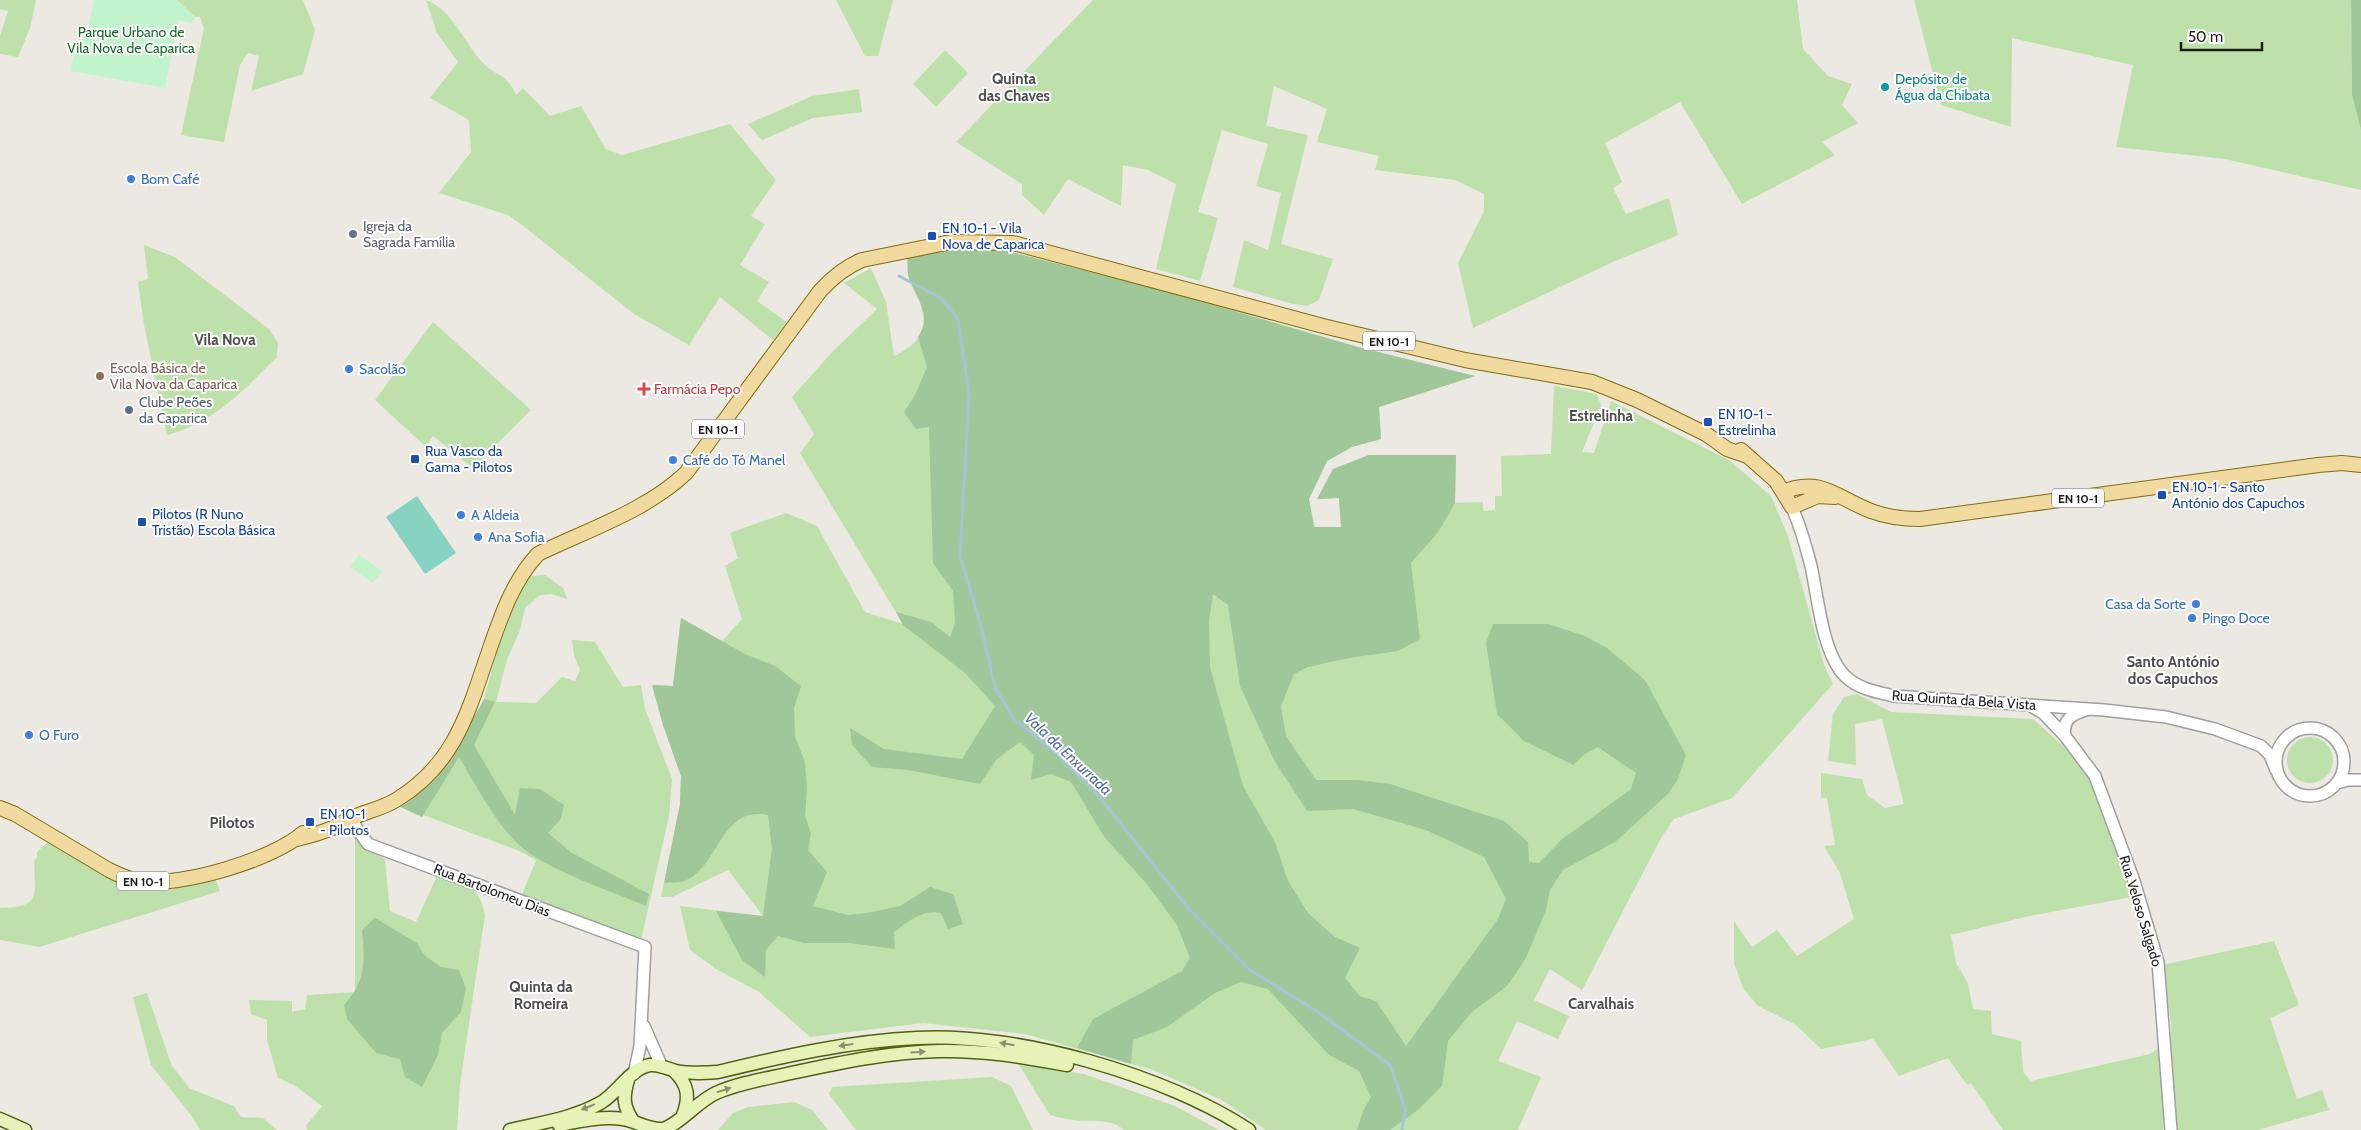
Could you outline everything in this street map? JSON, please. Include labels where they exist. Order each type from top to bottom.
[{"type":"main road","name":"EN 10-1","points":[[0,808],[15,814],[108,870],[124,877],[140,881],[168,881],[200,876],[260,856],[297,839],[337,826],[351,818],[395,800],[428,774],[446,754],[461,731],[509,598],[520,576],[538,554],[642,504],[674,485],[686,473],[820,291],[836,276],[862,260],[951,242],[1012,243],[1323,326],[1465,360],[1592,382],[1637,400],[1706,434],[1728,449],[1747,456],[1768,472],[1792,507],[1818,496],[1841,498]]},
{"type":"main road","name":"EN 10-1","points":[[1783,492],[1806,484],[1817,486],[1841,498],[1893,518],[1920,519],[2309,466],[2342,463],[2361,465]]},
{"type":"main road","points":[[510,1130],[567,1116],[602,1102],[631,1077],[650,1065],[661,1065],[674,1071],[698,1074],[718,1072],[844,1045],[918,1038],[994,1042],[1060,1055],[1144,1079],[1208,1107],[1249,1130]]},
{"type":"main road","points":[[538,1130],[605,1118],[633,1121],[650,1129],[662,1129],[675,1123],[682,1115],[715,1093],[751,1082],[822,1066],[895,1054],[974,1052],[1016,1055],[1089,1068],[1144,1086],[1194,1107],[1236,1130]]},
{"type":"main road","points":[[674,1071],[681,1078],[688,1094],[687,1104],[682,1115]]},
{"type":"main road","points":[[631,1077],[623,1098],[626,1110],[633,1121]]},
{"type":"main road","points":[[0,1119],[25,1130]]},
{"type":"main road","points":[[0,1126],[8,1130]]},
{"type":"street","name":"Rua Quinta da Bela Vista","points":[[1792,507],[1806,544],[1827,638],[1837,665],[1848,678],[1863,688],[1894,696],[2136,712],[2187,721],[2261,746]]},
{"type":"street","name":"Rua Veloso Salgado","points":[[2028,705],[2037,709],[2050,720],[2065,736],[2095,776],[2134,881],[2158,962],[2171,1130]]},
{"type":"street","points":[[2050,720],[2054,710],[2060,707],[2068,719]]},
{"type":"street","points":[[2065,736],[2065,725],[2068,719],[2075,713],[2091,709]]},
{"type":"street","points":[[2261,746],[2273,745],[2300,729],[2322,730],[2331,735],[2339,744],[2343,753],[2344,765],[2337,784]]},
{"type":"street","points":[[2276,770],[2277,750],[2283,740]]},
{"type":"street","points":[[2261,746],[2270,755],[2284,785],[2300,795],[2320,795],[2337,784],[2348,780],[2361,779]]},
{"type":"street","points":[[2344,765],[2361,779]]},
{"type":"street","name":"Rua Bartolomeu Dias","points":[[351,818],[357,830],[368,844],[645,947],[641,1017]]},
{"type":"street","points":[[641,1017],[651,1047],[661,1065]]},
{"type":"street","points":[[631,1077],[640,1046],[641,1017]]},
{"type":"green space","points":[[0,0],[36,0],[30,28],[18,57],[0,54],[0,36],[8,11],[0,9]]},
{"type":"green space","name":"Parque Urbano de Vila Nova de Caparica","points":[[94,0],[177,0],[195,17],[191,23],[179,20],[165,88],[71,71],[74,49],[88,32]]},
{"type":"green space","points":[[177,0],[303,0],[315,30],[303,74],[251,91],[259,56],[248,53],[240,65],[224,142],[181,135],[204,28],[200,17],[195,17]]},
{"type":"green space","points":[[426,0],[436,5],[451,19],[476,55],[488,68],[509,82],[516,95],[523,88],[550,116],[581,106],[606,149],[622,155],[730,124],[776,180],[751,216],[765,224],[740,265],[769,282],[757,301],[787,322],[773,340],[720,297],[689,345],[634,314],[508,215],[439,193],[471,152],[469,120],[430,98],[458,62],[437,33]]},
{"type":"green space","points":[[836,0],[893,0],[878,56],[865,56]]},
{"type":"green space","points":[[1093,0],[1797,0],[1803,49],[1828,76],[1852,84],[1842,105],[1858,123],[1822,142],[1835,155],[1742,204],[1680,102],[1605,143],[1622,182],[1613,188],[1626,214],[1669,198],[1678,235],[1613,262],[1473,328],[1458,263],[1484,211],[1484,194],[1455,180],[1375,170],[1379,156],[1317,142],[1327,109],[1274,86],[1266,126],[1308,135],[1281,244],[1333,259],[1319,300],[1307,306],[1293,304],[1233,287],[1244,240],[1268,250],[1281,193],[1256,186],[1268,144],[1222,130],[1198,212],[1218,218],[1200,281],[1156,269],[1176,184],[1148,170],[1123,165],[1121,206],[1068,179],[1044,215],[1022,195],[1022,184],[956,142]]},
{"type":"green space","points":[[1914,0],[2351,0],[2352,95],[2361,130],[2361,190],[2225,159],[2116,147],[2133,65],[2012,38],[2011,127],[1941,105]]},
{"type":"green space","points":[[2351,0],[2361,0],[2361,130],[2352,95]]},
{"type":"green space","points":[[945,50],[968,73],[936,107],[913,84]]},
{"type":"green space","points":[[859,89],[862,112],[813,118],[762,140],[748,124],[812,96]]},
{"type":"green space","points":[[144,245],[175,257],[269,329],[278,343],[277,357],[227,404],[184,430],[167,435],[144,325],[138,282],[148,279]]},
{"type":"green space","points":[[956,248],[999,249],[1161,290],[1358,347],[1475,376],[1379,407],[1381,439],[1352,447],[1327,461],[1309,499],[1314,527],[1341,527],[1339,498],[1317,499],[1333,469],[1369,455],[1456,455],[1455,503],[1439,531],[1411,563],[1420,639],[1398,651],[1349,658],[1308,667],[1294,674],[1281,706],[1286,736],[1316,780],[1357,780],[1390,784],[1504,821],[1528,842],[1529,862],[1539,863],[1561,840],[1631,789],[1636,773],[1598,747],[1585,754],[1573,765],[1524,741],[1497,714],[1486,643],[1493,624],[1548,624],[1585,636],[1607,648],[1645,680],[1686,755],[1678,779],[1668,794],[1615,842],[1563,870],[1550,890],[1546,910],[1526,958],[1507,986],[1472,1012],[1448,1041],[1442,1086],[1419,1109],[1390,1130],[1357,1130],[1363,1111],[1371,1097],[1359,1071],[1329,1055],[1268,989],[1241,982],[1215,993],[1167,1027],[1133,1040],[1131,1064],[1077,1048],[1093,1019],[1182,971],[1190,958],[1177,925],[1146,883],[1105,838],[1071,782],[1051,774],[1031,780],[1034,755],[1020,742],[997,759],[980,784],[908,770],[872,767],[852,745],[850,728],[884,749],[962,759],[995,706],[965,673],[903,625],[896,612],[931,622],[950,637],[955,623],[953,591],[933,563],[929,427],[916,429],[904,412],[915,395],[927,367],[918,337],[924,320],[923,312],[908,275],[907,255]],"holes":[[[1213,594],[1228,605],[1240,686],[1275,762],[1307,811],[1353,809],[1426,830],[1484,857],[1506,899],[1498,919],[1406,1046],[1376,1001],[1360,996],[1345,978],[1360,948],[1335,937],[1308,913],[1288,881],[1275,842],[1243,786],[1210,667],[1209,621]]]},
{"type":"green space","points":[[999,249],[1161,290],[1358,347],[1475,376],[1379,407],[1381,439],[1352,447],[1327,461],[1309,499],[1315,527],[1341,527],[1339,498],[1317,499],[1333,469],[1369,455],[1456,455],[1455,503],[1483,502],[1483,511],[1495,510],[1495,496],[1502,496],[1501,456],[1551,454],[1554,386],[1597,394],[1601,405],[1582,452],[1594,453],[1611,401],[1729,460],[1771,496],[1788,536],[1824,665],[1833,684],[1732,798],[1674,819],[1661,838],[1582,990],[1550,969],[1534,1000],[1569,1016],[1558,1039],[1517,1021],[1498,1061],[1541,1077],[1518,1130],[1266,1130],[1222,1100],[1153,1070],[1025,1034],[923,1023],[810,1037],[759,992],[716,969],[690,950],[680,906],[763,916],[728,870],[672,897],[661,897],[680,804],[681,776],[663,725],[652,685],[673,686],[681,618],[722,641],[742,619],[725,566],[738,558],[730,533],[786,513],[817,526],[865,612],[903,624],[800,453],[814,434],[792,397],[833,351],[877,309],[844,283],[871,268],[886,302],[894,356],[908,348],[917,339],[924,321],[919,299],[908,274]]},
{"type":"green space","points":[[433,322],[531,410],[473,468],[433,436],[426,447],[375,400]]},
{"type":"green space","points":[[359,555],[382,571],[373,583],[350,567]]},
{"type":"green space","points":[[545,575],[563,588],[567,599],[551,594],[540,595],[525,608],[520,630],[507,660],[496,702],[536,703],[562,677],[575,681],[580,670],[574,656],[572,640],[595,642],[623,687],[641,685],[645,709],[672,779],[669,816],[641,940],[521,897],[536,860],[517,850],[394,804],[463,737],[484,699],[505,621],[530,576]]},
{"type":"green space","points":[[681,618],[745,654],[775,666],[801,686],[794,708],[795,737],[805,762],[807,788],[805,815],[811,834],[808,850],[827,872],[813,906],[848,915],[867,913],[900,906],[930,887],[953,894],[963,924],[948,929],[941,913],[934,912],[922,915],[894,932],[895,949],[849,943],[804,943],[778,936],[766,950],[765,977],[742,960],[716,911],[763,916],[772,849],[768,815],[752,814],[740,819],[730,828],[706,863],[696,874],[682,882],[664,883],[680,804],[681,776],[663,725],[652,685],[673,686]]},
{"type":"green space","points":[[1857,694],[1891,712],[2033,719],[2082,763],[2102,806],[2132,897],[2029,916],[1951,935],[1956,963],[1968,983],[1973,1009],[1991,1011],[1992,1034],[2021,1041],[2023,1072],[2031,1081],[2150,1054],[2160,1047],[2163,1085],[2163,1130],[2003,1130],[1971,1083],[1967,1085],[1948,1058],[1899,1076],[1873,1039],[1821,1049],[1796,1025],[1758,1006],[1743,988],[1734,963],[1734,921],[1752,947],[1777,930],[1797,956],[1854,919],[1840,873],[1824,846],[1835,845],[1827,798],[1821,798],[1821,773],[1862,779],[1867,795],[1885,808],[1904,804],[1882,719],[1855,724],[1856,765],[1828,761],[1833,714],[1844,697]]},
{"type":"green space","points":[[484,699],[495,702],[474,745],[515,815],[520,788],[540,789],[564,805],[561,819],[548,833],[572,853],[649,894],[646,906],[561,871],[518,844],[501,825],[459,757],[422,817],[394,804],[463,737]]},
{"type":"green space","points":[[2310,737],[2323,741],[2329,747],[2333,760],[2329,773],[2323,779],[2310,783],[2297,779],[2291,773],[2287,760],[2291,747],[2297,741]]},
{"type":"green space","points":[[355,838],[385,860],[390,911],[416,922],[437,876],[469,887],[475,891],[482,905],[485,915],[460,1085],[457,1130],[307,1130],[306,1126],[322,1106],[294,1085],[278,1078],[267,1040],[267,1020],[251,1014],[249,1000],[292,1001],[292,1012],[305,1009],[307,995],[355,992]]},
{"type":"green space","points":[[50,840],[92,867],[127,884],[146,888],[166,889],[188,886],[215,878],[220,891],[39,947],[0,940],[0,908],[23,905],[33,898],[35,883],[34,861],[37,857],[37,852]]},
{"type":"green space","points":[[375,918],[417,943],[425,956],[441,967],[459,970],[466,988],[461,1012],[442,1033],[438,1055],[422,1087],[405,1077],[400,1059],[376,1053],[347,1019],[344,1005],[357,988],[362,970],[364,951],[362,930]]},
{"type":"green space","points":[[2274,941],[2299,1005],[2270,1018],[2297,1099],[2322,1090],[2329,1110],[2257,1130],[2174,1130],[2171,1023],[2162,965]]},
{"type":"green space","points":[[147,993],[171,1064],[189,1088],[234,1106],[241,1117],[263,1118],[277,1130],[200,1130],[191,1115],[151,1065],[133,997]]},
{"type":"green space","points":[[1019,1065],[1084,1074],[1175,1106],[1219,1130],[1124,1130],[1112,1123],[1074,1120],[1050,1115]]},
{"type":"green space","points":[[992,1077],[1011,1086],[1033,1130],[856,1130],[829,1094],[832,1087]]},
{"type":"green space","points":[[794,1102],[812,1110],[828,1130],[718,1130],[733,1113],[748,1107]]},
{"type":"shaded area","points":[[417,496],[456,553],[425,574],[386,517]]},
{"type":"waterway","name":"Vala da Enxurrada","points":[[899,276],[942,299],[958,319],[969,394],[960,557],[980,622],[995,687],[1014,719],[1056,753],[1098,795],[1189,909],[1250,970],[1318,1012],[1390,1065],[1405,1109],[1402,1130]]},
{"type":"place","name":"Depósito de Água da Chibata","points":[[1885,87]]},
{"type":"place","name":"Bom Café","points":[[131,179]]},
{"type":"place","name":"Igreja da Sagrada Família","points":[[353,234]]},
{"type":"place","name":"EN 10-1 - Vila Nova de Caparica","points":[[932,236]]},
{"type":"place","name":"Sacolão","points":[[349,369]]},
{"type":"place","name":"Escola Básica de Vila Nova da Caparica","points":[[100,376]]},
{"type":"place","name":"Farmácia Pepo","points":[[644,389]]},
{"type":"place","name":"Clube Peões da Caparica","points":[[129,410]]},
{"type":"place","name":"EN 10-1 - Estrelinha","points":[[1708,422]]},
{"type":"place","name":"Rua Vasco da Gama - Pilotos","points":[[415,459]]},
{"type":"place","name":"Café do Tó Manel","points":[[673,460]]},
{"type":"place","name":"EN 10-1 - Santo António dos Capuchos","points":[[2162,495]]},
{"type":"place","name":"A Aldeia","points":[[461,515]]},
{"type":"place","name":"Pilotos (R Nuno Tristão) Escola Básica","points":[[142,522]]},
{"type":"place","name":"Ana Sofia","points":[[478,537]]},
{"type":"place","name":"Casa da Sorte","points":[[2196,604]]},
{"type":"place","name":"Pingo Doce","points":[[2192,618]]},
{"type":"place","name":"O Furo","points":[[29,735]]},
{"type":"place","name":"EN 10-1 - Pilotos","points":[[310,822]]},
{"type":"district","name":"Quinta das Chaves","points":[[1014,88]]},
{"type":"district","name":"Vila Nova","points":[[225,340]]},
{"type":"district","name":"Estrelinha","points":[[1601,416]]},
{"type":"district","name":"Santo António dos Capuchos","points":[[2173,670]]},
{"type":"district","name":"Pilotos","points":[[232,823]]},
{"type":"district","name":"Quinta da Romeira","points":[[541,996]]},
{"type":"district","name":"Carvalhais","points":[[1601,1004]]}]
